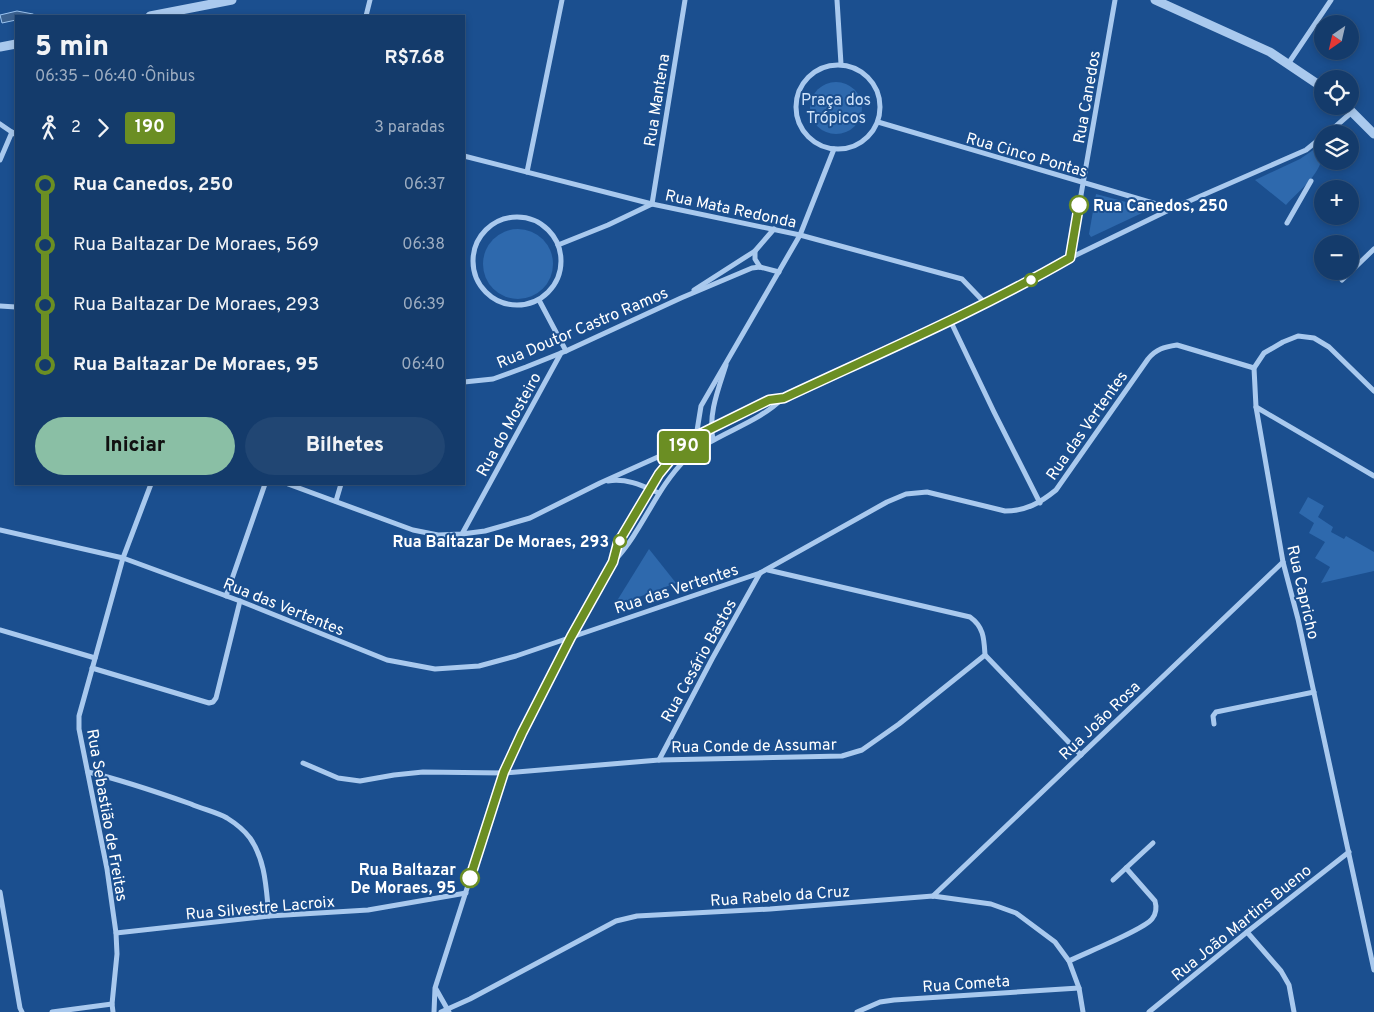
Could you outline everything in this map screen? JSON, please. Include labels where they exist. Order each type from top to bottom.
[{"type":"street","points":[[154,15],[204,3],[232,0]]},
{"type":"street","points":[[366,15],[370,0]]},
{"type":"street","points":[[527,172],[562,0]]},
{"type":"street","name":"Rua Mantena","points":[[652,204],[685,0]]},
{"type":"street","points":[[837,0],[841,64]]},
{"type":"street","name":"Rua Canedos","points":[[1070,258],[1115,0]]},
{"type":"street","points":[[1155,0],[1270,52],[1314,82]]},
{"type":"street","points":[[1288,64],[1331,0]]},
{"type":"street","points":[[0,47],[15,44]]},
{"type":"street","points":[[841,64],[854,68],[866,75],[874,85],[879,98],[880,111],[878,122],[870,135],[860,143],[848,148],[834,149],[820,145],[808,137],[800,125],[796,110],[797,96],[803,82],[813,72],[826,66],[841,64]]},
{"type":"street","points":[[1335,125],[1344,115]]},
{"type":"street","points":[[1355,115],[1374,134]]},
{"type":"street","name":"Rua Cinco Pontas","points":[[878,122],[1170,209]]},
{"type":"street","points":[[0,124],[14,134],[0,160]]},
{"type":"street","points":[[434,1012],[435,988],[504,772],[571,637],[613,562],[626,548],[660,493],[686,460],[713,440],[773,408],[784,398],[950,320],[1170,209],[1306,150],[1314,144]]},
{"type":"street","points":[[701,448],[696,436],[701,406],[800,235],[834,149]]},
{"type":"street","name":"Rua Mata Redonda","points":[[465,156],[652,204],[800,235],[962,280],[984,303]]},
{"type":"street","points":[[1287,223],[1311,181]]},
{"type":"street","points":[[558,245],[608,225],[652,204]]},
{"type":"street","points":[[512,217],[527,218],[540,224],[551,233],[558,245],[561,257],[561,270],[549,293],[538,300],[525,305],[511,305],[497,301],[486,293],[477,281],[473,267],[473,253],[478,240],[487,229],[499,221],[512,217]]},
{"type":"street","name":"Rua Doutor Castro Ramos","points":[[681,298],[755,251],[774,229]]},
{"type":"street","points":[[1359,264],[1374,249]]},
{"type":"street","points":[[755,251],[755,258],[760,266],[779,272]]},
{"type":"street","name":"Rua Doutor Castro Ramos","points":[[465,382],[493,379],[564,352],[681,298],[760,266]]},
{"type":"street","points":[[538,300],[564,352]]},
{"type":"street","points":[[0,306],[15,308]]},
{"type":"street","points":[[950,320],[1040,503]]},
{"type":"street","points":[[1254,368],[1264,353],[1283,342],[1298,336],[1314,338],[1329,347],[1360,380],[1374,391]]},
{"type":"street","name":"Rua das Vertentes","points":[[0,530],[123,558],[240,601],[387,660],[435,669],[479,666],[516,656],[760,573],[887,502],[906,494],[927,492],[1005,511],[1017,511],[1040,503],[1056,490],[1155,351],[1165,347],[1177,345],[1254,368]]},
{"type":"street","name":"Rua do Mosteiro","points":[[462,534],[564,352]]},
{"type":"street","points":[[713,440],[710,428],[716,396],[731,353]]},
{"type":"street","name":"Rua Capricho","points":[[1254,368],[1256,406],[1283,562],[1298,619],[1374,970]]},
{"type":"street","points":[[613,562],[618,543],[649,489],[677,452],[696,436],[710,428],[769,400],[784,398]]},
{"type":"street","points":[[1256,406],[1374,476]]},
{"type":"street","points":[[291,485],[412,530],[438,535],[462,534],[485,531],[530,518],[600,483],[669,452],[677,452],[686,460]]},
{"type":"street","points":[[600,483],[617,480],[629,481],[660,493]]},
{"type":"street","name":"Rua Sebastião de Freitas","points":[[113,1012],[112,1004],[117,954],[116,933],[107,869],[79,729],[79,716],[123,558],[151,485]]},
{"type":"street","points":[[226,596],[265,485]]},
{"type":"street","points":[[336,501],[341,485]]},
{"type":"street","name":"Rua João Rosa","points":[[933,896],[1283,562]]},
{"type":"street","points":[[767,570],[970,617],[980,627],[984,637],[984,654],[1081,755]]},
{"type":"street","name":"Rua Cesário Bastos","points":[[659,760],[760,573]]},
{"type":"street","points":[[92,668],[208,703],[213,702],[216,698],[240,601]]},
{"type":"street","points":[[0,630],[95,658]]},
{"type":"street","name":"Rua Conde de Assumar","points":[[303,763],[338,778],[360,780],[423,772],[504,772],[659,760],[842,756],[862,750],[906,718],[984,654]]},
{"type":"street","points":[[1214,724],[1213,716],[1216,712],[1314,692]]},
{"type":"street","points":[[88,772],[179,800],[224,817],[237,825],[250,838],[260,858],[265,875],[269,916]]},
{"type":"street","points":[[1113,880],[1153,843]]},
{"type":"street","name":"Rua João Martins Bueno","points":[[1149,1012],[1349,852]]},
{"type":"street","points":[[1069,961],[1139,928],[1151,921],[1156,913],[1157,906],[1155,901],[1126,868]]},
{"type":"street","points":[[0,892],[22,1012]]},
{"type":"street","name":"Rua Silvestre Lacroix","points":[[116,933],[269,916],[368,910],[466,893]]},
{"type":"street","name":"Rua Rabelo da Cruz","points":[[442,1012],[449,1011],[616,921],[637,916],[770,909],[933,896],[991,904],[1016,913],[1054,942],[1069,961],[1079,988],[1083,1012]]},
{"type":"street","points":[[1247,932],[1281,971],[1290,985],[1293,1012]]},
{"type":"street","points":[[435,988],[449,1011]]},
{"type":"street","name":"Rua Cometa","points":[[856,1012],[880,1002],[894,1000],[1079,988]]},
{"type":"street","points":[[52,1012],[112,1004]]},
{"type":"green space","name":"Praça dos Trópicos","points":[[836,82],[846,84],[854,90],[860,98],[862,108],[860,118],[854,126],[846,132],[836,134],[826,132],[818,126],[812,118],[810,108],[812,98],[818,90],[826,84]]},
{"type":"green space","points":[[1314,149],[1314,170],[1317,170],[1306,185],[1286,205],[1255,180],[1300,159]]},
{"type":"green space","points":[[1096,194],[1141,206],[1144,210],[1142,213],[1091,237],[1089,234]]},
{"type":"green space","points":[[518,229],[531,232],[543,239],[550,251],[553,264],[550,277],[543,289],[531,296],[518,299],[505,296],[493,289],[486,277],[483,264],[486,251],[493,239],[505,232]]},
{"type":"green space","points":[[1308,497],[1324,506],[1318,517],[1333,527],[1331,532],[1344,539],[1346,536],[1374,552],[1374,571],[1321,583],[1330,567],[1315,558],[1325,542],[1309,533],[1314,523],[1299,513]]},
{"type":"green space","points":[[649,549],[676,583],[615,606],[615,604]]},
{"type":"shaded area","points":[[17,11],[34,15],[15,15],[15,20],[2,23],[0,15]]},
{"type":"bus line","name":"190","points":[[470,878],[504,772],[522,733],[571,637],[613,562],[618,543],[649,489],[667,463],[696,436],[710,428],[769,400],[784,398],[950,320],[1033,279],[1070,258],[1079,205]]},
{"type":"place","name":"Rua Canedos, 250","points":[[1079,205]]},
{"type":"place","name":"Rua Baltazar De Moraes, 293","points":[[620,541]]},
{"type":"place","name":"Rua Baltazar De Moraes, 95","points":[[470,878]]}]
